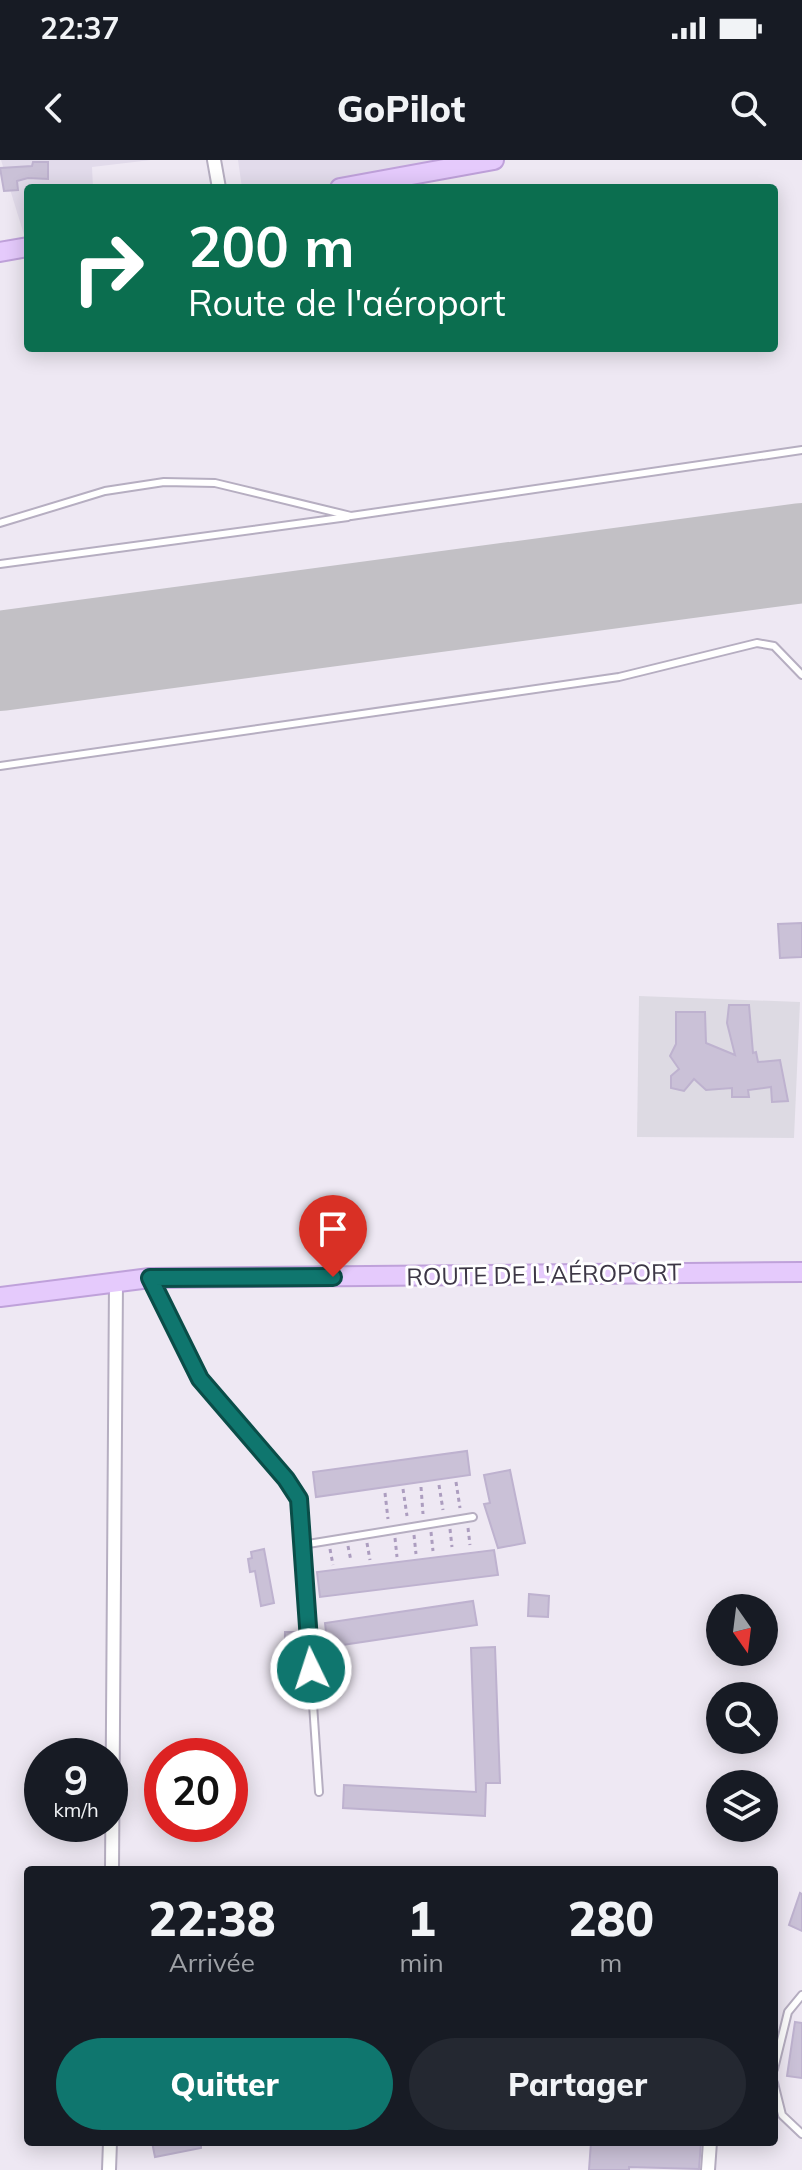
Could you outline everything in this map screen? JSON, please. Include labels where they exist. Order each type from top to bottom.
[{"type":"street","points":[[214,160],[218,184]]},
{"type":"street","points":[[362,184],[494,160]]},
{"type":"street","points":[[0,252],[24,248]]},
{"type":"street","name":"ROUTE DE L'AÉROPORT","points":[[0,1297],[150,1278],[802,1272]]},
{"type":"street","points":[[112,1866],[116,1281]]},
{"type":"street","points":[[109,2170],[110,2146]]},
{"type":"street","points":[[708,2170],[710,2146]]},
{"type":"lane","points":[[0,564],[802,450]]},
{"type":"lane","points":[[0,523],[105,491],[164,482],[215,483],[351,516]]},
{"type":"lane","points":[[0,766],[619,677],[757,643],[774,646],[802,675]]},
{"type":"lane","points":[[150,1278],[200,1379],[286,1479],[299,1499],[319,1792]]},
{"type":"lane","points":[[302,1545],[467,1518]]},
{"type":"lane","points":[[778,2053],[788,2012],[802,1995]]},
{"type":"lane","points":[[778,2099],[782,2115],[802,2134]]},
{"type":"path","points":[[456,1482],[467,1518],[470,1545]]},
{"type":"path","points":[[439,1485],[452,1547]]},
{"type":"path","points":[[421,1487],[433,1551]]},
{"type":"path","points":[[403,1489],[416,1554]]},
{"type":"path","points":[[385,1493],[397,1557]]},
{"type":"path","points":[[366,1535],[370,1560]]},
{"type":"path","points":[[347,1538],[351,1561]]},
{"type":"path","points":[[329,1541],[333,1565]]},
{"type":"shaded area","points":[[1,160],[151,160],[92,167],[93,184],[24,184],[24,235]]},
{"type":"shaded area","points":[[238,160],[504,160],[363,184],[241,184]]},
{"type":"shaded area","points":[[639,996],[800,1002],[794,1138],[637,1137]]},
{"type":"building","points":[[33,162],[48,162],[48,179],[17,181],[18,190],[4,191],[0,168],[32,166]]},
{"type":"building","points":[[802,923],[802,957],[780,958],[778,924]]},
{"type":"building","points":[[729,1005],[749,1005],[753,1053],[756,1052],[758,1062],[780,1060],[788,1101],[772,1102],[771,1087],[748,1090],[749,1097],[732,1097],[732,1088],[706,1090],[694,1079],[684,1091],[671,1088],[671,1076],[679,1069],[670,1056],[676,1044],[676,1012],[705,1012],[706,1043],[735,1055],[727,1023]]},
{"type":"building","points":[[467,1451],[470,1475],[316,1497],[313,1472]]},
{"type":"building","points":[[510,1470],[525,1543],[498,1548],[484,1504],[490,1503],[484,1475]]},
{"type":"building","points":[[264,1549],[274,1603],[261,1606],[255,1571],[250,1572],[248,1559],[252,1558],[251,1552]]},
{"type":"building","points":[[494,1550],[498,1575],[320,1597],[317,1572]]},
{"type":"building","points":[[529,1594],[549,1596],[548,1617],[528,1616]]},
{"type":"building","points":[[473,1601],[477,1625],[315,1649],[314,1632],[326,1632],[325,1623]]},
{"type":"building","points":[[285,1632],[302,1632],[306,1695],[284,1695]]},
{"type":"building","points":[[495,1647],[500,1783],[486,1783],[485,1816],[343,1808],[344,1785],[476,1792],[471,1648]]},
{"type":"building","points":[[802,1894],[802,1931],[789,1925]]},
{"type":"building","points":[[795,2022],[802,2023],[802,2078],[787,2076]]},
{"type":"building","points":[[153,2146],[201,2146],[201,2148],[155,2157]]},
{"type":"building","points":[[591,2146],[701,2146],[699,2169],[629,2167],[629,2170],[589,2170]]},
{"type":"runway","points":[[0,661],[802,553]]},
{"type":"route","points":[[311,1669],[299,1499],[286,1479],[200,1379],[150,1278],[333,1277]]}]
